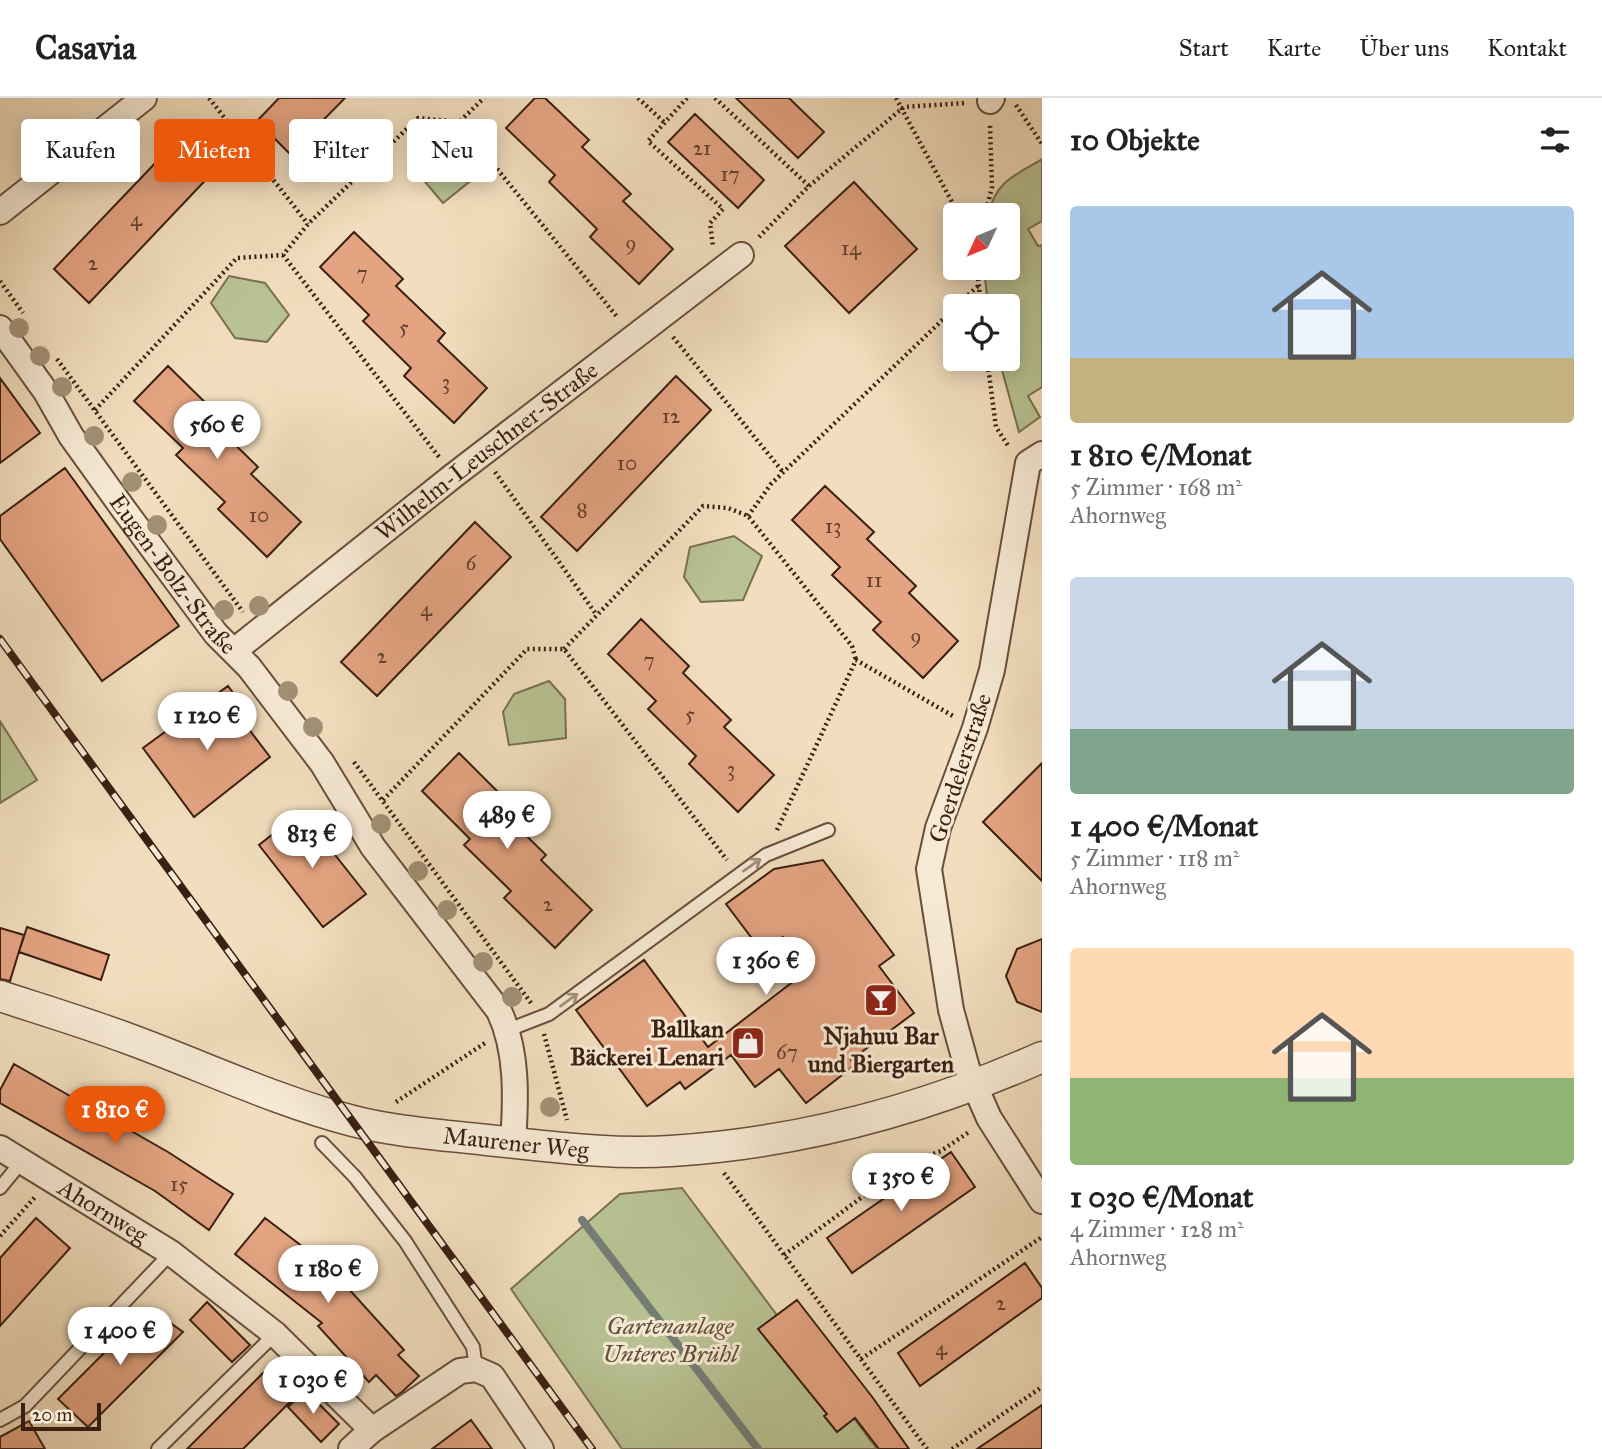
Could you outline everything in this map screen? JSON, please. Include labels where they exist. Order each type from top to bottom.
[{"type":"street","points":[[0,212],[144,98]]},
{"type":"street","name":"Wilhelm-Leuschner-Straße","points":[[234,651],[453,476],[741,256]]},
{"type":"street","name":"Eugen-Bolz-Straße","points":[[0,328],[46,393],[59,418],[85,456],[216,634],[234,651],[322,763],[373,847],[464,968],[489,996],[508,1030],[514,1070],[513,1143]]},
{"type":"street","name":"Goerdelerstraße","points":[[1035,459],[992,670],[975,728],[938,828],[929,869],[951,1010],[974,1087],[989,1118],[1042,1201]]},
{"type":"street","name":"Maurener Weg","points":[[0,996],[128,1038],[310,1108],[380,1126],[593,1150],[670,1151],[705,1147],[769,1139],[885,1116],[974,1087],[1042,1058]]},
{"type":"street","name":"Ahornweg","points":[[0,1148],[172,1253],[275,1335],[313,1369],[372,1430]]},
{"type":"street","points":[[351,1449],[372,1430],[460,1371],[476,1369],[492,1377],[541,1449]]},
{"type":"lane","points":[[508,1030],[549,1014],[766,855],[828,830]]},
{"type":"lane","points":[[322,1143],[355,1177],[405,1241],[473,1347],[476,1369]]},
{"type":"lane","points":[[0,1188],[23,1160]]},
{"type":"lane","name":"Ahornweg","points":[[0,1420],[25,1406],[172,1253]]},
{"type":"lane","points":[[158,1449],[275,1335]]},
{"type":"path","points":[[209,98],[308,224]]},
{"type":"path","points":[[461,119],[484,98]]},
{"type":"path","points":[[638,98],[665,123]]},
{"type":"path","points":[[687,98],[648,141],[723,209],[710,223],[716,275]]},
{"type":"path","points":[[715,98],[809,186]]},
{"type":"path","points":[[896,98],[904,107],[953,203]]},
{"type":"path","points":[[741,256],[809,186],[904,107],[998,99]]},
{"type":"path","points":[[998,99],[1042,144]]},
{"type":"path","points":[[988,203],[992,187],[998,99]]},
{"type":"path","points":[[95,410],[237,258],[283,255],[308,224],[407,129]]},
{"type":"path","points":[[497,169],[633,339]]},
{"type":"path","points":[[283,255],[453,476]]},
{"type":"path","points":[[978,280],[979,294]]},
{"type":"path","points":[[969,294],[978,285]]},
{"type":"path","points":[[659,319],[783,472]]},
{"type":"path","points":[[748,516],[783,472],[943,319]]},
{"type":"path","points":[[989,371],[996,428],[1015,456],[1035,459]]},
{"type":"path","points":[[482,455],[596,614]]},
{"type":"path","points":[[383,800],[527,649],[564,649],[703,506],[728,508],[748,516],[852,646],[856,660],[766,855]]},
{"type":"path","points":[[564,649],[738,874]]},
{"type":"path","points":[[856,660],[975,728]]},
{"type":"path","points":[[380,1126],[395,1102],[508,1030]]},
{"type":"path","points":[[784,1255],[908,1163],[941,1151],[989,1118]]},
{"type":"path","points":[[705,1147],[927,1449]]},
{"type":"path","points":[[0,1236],[52,1178]]},
{"type":"path","points":[[861,1359],[1042,1237]]},
{"type":"path","points":[[952,1449],[1042,1387]]},
{"type":"green space","points":[[1042,159],[1042,221],[1028,229],[1038,246],[1042,245],[1042,387],[1028,396],[1040,417],[1019,432],[1002,371],[1020,371],[1020,294],[987,294],[985,280],[1020,280],[1020,203],[992,203],[1001,187]]},
{"type":"green space","points":[[425,182],[469,182],[443,203]]},
{"type":"green space","points":[[229,276],[265,283],[289,315],[267,342],[235,338],[211,303]]},
{"type":"green space","points":[[734,536],[762,556],[743,600],[701,602],[684,577],[690,547]]},
{"type":"green space","points":[[549,681],[565,699],[566,738],[509,745],[503,712],[514,694]]},
{"type":"green space","points":[[0,721],[37,780],[0,803]]},
{"type":"green space","name":"Gartenanlage Unteres Brühl","points":[[682,1188],[877,1449],[622,1449],[511,1289],[620,1194]]},
{"type":"building","points":[[279,98],[345,98],[324,119],[289,119],[289,153],[275,139],[275,119],[259,119]]},
{"type":"building","points":[[535,98],[545,98],[589,140],[582,147],[631,194],[623,201],[673,249],[639,284],[590,237],[597,229],[549,182],[555,175],[506,128]]},
{"type":"building","points":[[736,98],[789,98],[824,132],[798,158]]},
{"type":"building","points":[[695,114],[764,180],[738,208],[668,142]]},
{"type":"building","points":[[154,164],[154,182],[204,182],[89,303],[54,269]]},
{"type":"building","points":[[854,182],[917,249],[849,313],[785,246]]},
{"type":"building","points":[[354,232],[403,279],[396,286],[445,333],[438,341],[487,388],[454,423],[404,376],[411,368],[363,321],[369,315],[320,267]]},
{"type":"building","points":[[168,366],[216,413],[210,420],[258,467],[251,474],[301,522],[267,557],[218,509],[225,502],[176,455],[183,448],[134,401]]},
{"type":"building","points":[[676,376],[711,410],[577,551],[541,517]]},
{"type":"building","points":[[0,378],[40,433],[0,463]]},
{"type":"building","points":[[65,468],[179,626],[102,681],[0,539],[0,516]]},
{"type":"building","points":[[825,486],[874,532],[867,539],[916,586],[909,593],[958,641],[923,678],[873,630],[881,622],[832,575],[840,567],[792,520]]},
{"type":"building","points":[[475,522],[511,557],[377,696],[341,662]]},
{"type":"building","points":[[641,619],[689,666],[683,673],[731,720],[724,727],[774,775],[738,812],[689,764],[696,756],[648,709],[656,701],[608,654]]},
{"type":"building","points":[[228,686],[245,709],[238,715],[270,757],[194,817],[143,748]]},
{"type":"building","points":[[459,753],[507,801],[499,809],[546,855],[541,860],[592,910],[555,948],[504,898],[511,891],[464,845],[470,839],[422,791]]},
{"type":"building","points":[[1042,763],[1042,881],[983,822]]},
{"type":"building","points":[[301,812],[366,894],[323,927],[259,845]]},
{"type":"building","points":[[823,860],[894,955],[879,966],[914,1013],[851,1060],[855,1065],[806,1103],[779,1069],[755,1087],[731,1055],[685,1089],[680,1082],[647,1106],[576,1010],[644,960],[708,1047],[808,970],[783,937],[763,953],[726,904],[774,869]]},
{"type":"building","points":[[27,927],[109,955],[101,980],[19,952]]},
{"type":"building","points":[[0,928],[24,935],[10,981],[0,979]]},
{"type":"building","points":[[1042,939],[1042,1012],[1017,1002],[1006,976],[1017,949]]},
{"type":"building","points":[[14,1064],[168,1152],[233,1194],[209,1230],[155,1191],[0,1103],[0,1090]]},
{"type":"building","points":[[951,1152],[975,1187],[852,1273],[827,1238]]},
{"type":"building","points":[[36,1218],[70,1248],[0,1326],[0,1258]]},
{"type":"building","points":[[265,1218],[328,1266],[404,1350],[398,1355],[419,1376],[402,1392],[396,1396],[376,1375],[369,1382],[318,1326],[322,1323],[235,1254]]},
{"type":"building","points":[[1025,1263],[1042,1288],[1042,1298],[920,1386],[898,1353]]},
{"type":"building","points":[[797,1300],[909,1449],[879,1449],[855,1418],[837,1432],[824,1416],[827,1414],[758,1329]]},
{"type":"building","points":[[207,1302],[250,1345],[232,1362],[190,1320]]},
{"type":"building","points":[[149,1308],[183,1332],[88,1427],[58,1399]]},
{"type":"building","points":[[263,1373],[291,1401],[243,1449],[187,1449]]},
{"type":"building","points":[[305,1390],[339,1424],[321,1442],[288,1407]]},
{"type":"building","points":[[1042,1405],[1042,1449],[977,1449]]},
{"type":"building","points":[[471,1420],[492,1449],[432,1449]]},
{"type":"building","points":[[29,1421],[45,1449],[0,1449],[0,1437]]},
{"type":"waterway","points":[[582,1220],[758,1449]]},
{"type":"railway","points":[[0,639],[592,1449]]},
{"type":"place","name":"Njahuu Bar und Biergarten","points":[[881,1000]]},
{"type":"place","name":"Ballkan Bäckerei Lenari","points":[[748,1043]]}]
